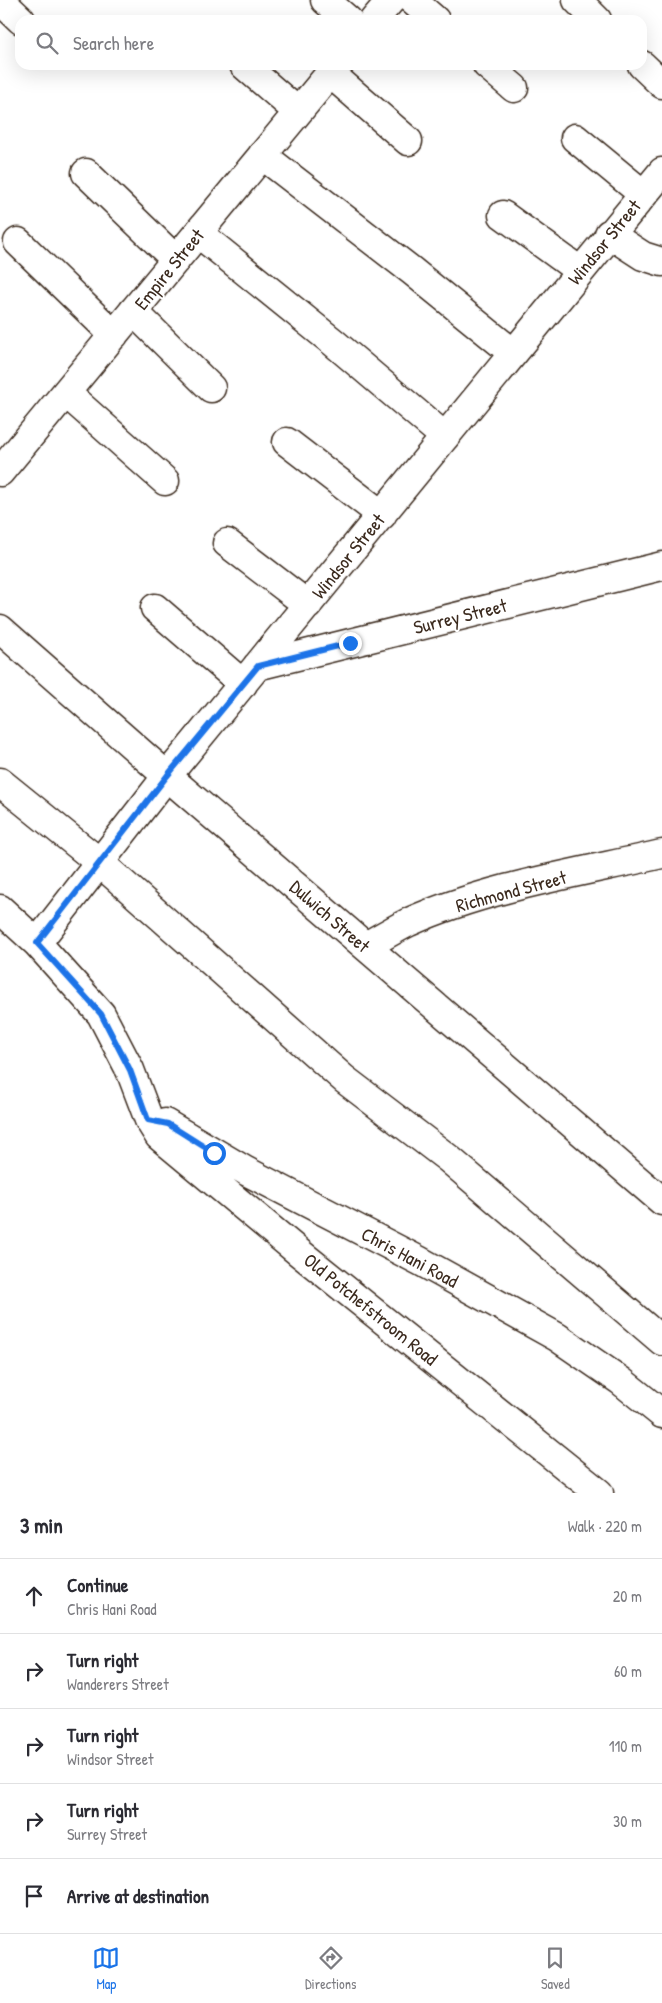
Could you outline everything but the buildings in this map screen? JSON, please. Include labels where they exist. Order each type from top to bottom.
[{"type":"street","points":[[0,0],[16,15]]},
{"type":"street","points":[[325,0],[342,15]]},
{"type":"street","points":[[378,15],[390,0]]},
{"type":"street","points":[[412,0],[429,15]]},
{"type":"street","points":[[577,0],[592,15]]},
{"type":"street","points":[[250,70],[298,112]]},
{"type":"street","name":"Empire Street","points":[[0,472],[333,70]]},
{"type":"street","points":[[335,70],[408,141]]},
{"type":"street","points":[[493,70],[514,88]]},
{"type":"street","points":[[647,70],[662,84]]},
{"type":"street","points":[[575,138],[643,194]]},
{"type":"street","points":[[262,155],[412,271],[514,354]]},
{"type":"street","name":"Windsor Street","points":[[37,943],[167,776],[662,172]]},
{"type":"street","points":[[86,173],[176,260]]},
{"type":"street","points":[[503,215],[580,271]]},
{"type":"street","points":[[198,232],[333,342],[445,438]]},
{"type":"street","points":[[610,234],[644,256],[662,262]]},
{"type":"street","points":[[18,242],[114,335]]},
{"type":"street","points":[[133,312],[211,388]]},
{"type":"street","points":[[66,393],[165,481]]},
{"type":"street","points":[[287,442],[382,515]]},
{"type":"street","points":[[227,543],[308,605]]},
{"type":"street","name":"Surrey Street","points":[[250,675],[662,566]]},
{"type":"street","points":[[156,608],[250,675]]},
{"type":"street","name":"Dulwich Street","points":[[0,629],[167,776],[662,1202]]},
{"type":"street","points":[[0,782],[99,862],[344,1079],[449,1159],[662,1341]]},
{"type":"street","name":"Richmond Street","points":[[366,946],[408,923],[452,906],[515,887],[662,854]]},
{"type":"street","name":"Old Potchefstroom Road","points":[[0,909],[37,943],[101,1014],[130,1070],[148,1120],[158,1136],[599,1493]]},
{"type":"street","name":"Chris Hani Road","points":[[148,1120],[168,1124],[230,1162],[420,1261],[557,1337],[620,1381],[662,1414]]},
{"type":"route","points":[[214,1153],[168,1124],[148,1120],[130,1070],[101,1014],[37,943],[167,776],[258,666],[350,643]]}]
